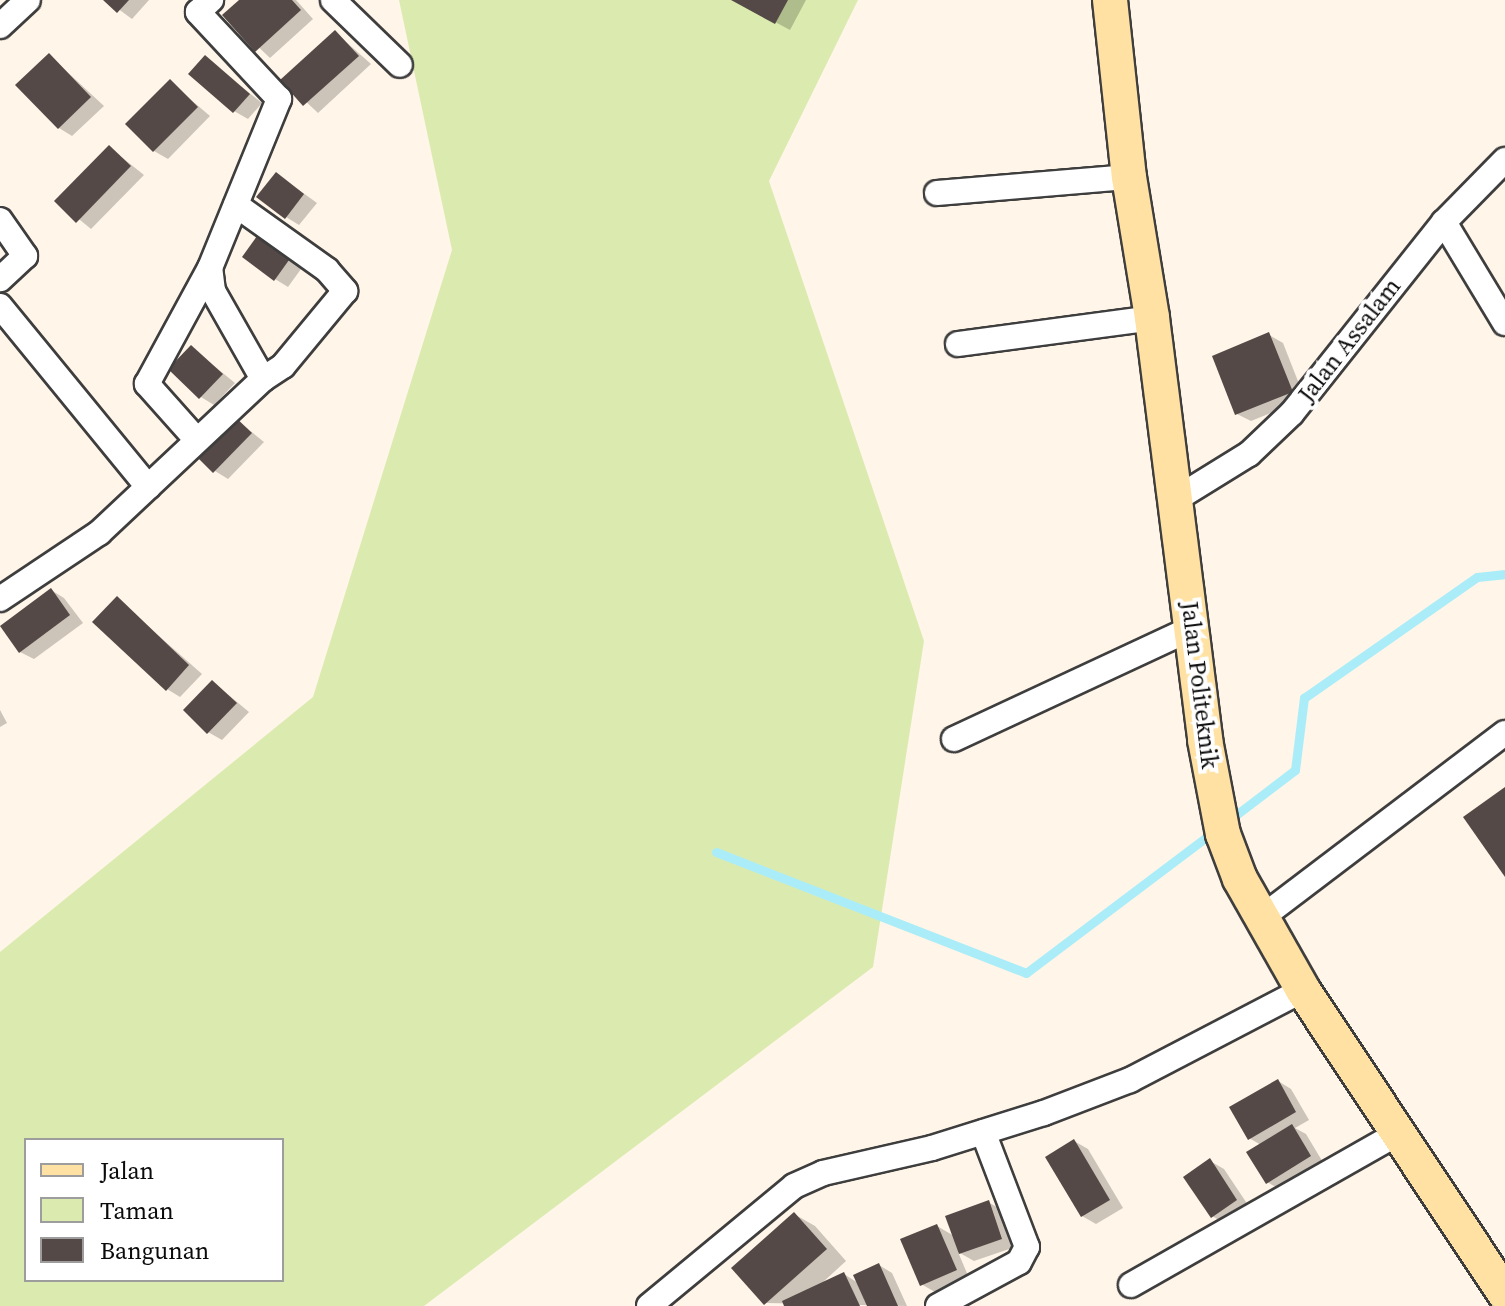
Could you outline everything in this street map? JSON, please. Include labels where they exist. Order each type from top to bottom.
[{"type":"street","points":[[196,439],[147,384],[210,268],[279,99],[198,12],[211,0]]},
{"type":"street","points":[[333,0],[400,65]]},
{"type":"street","name":"Jalan Politeknik","points":[[1110,0],[1129,177],[1152,318],[1221,827],[1261,918],[1303,990],[1497,1297]]},
{"type":"street","points":[[0,26],[20,3]]},
{"type":"street","name":"Jalan Assalam","points":[[1176,499],[1249,454],[1292,413],[1444,222],[1505,160]]},
{"type":"street","points":[[937,193],[1129,177]]},
{"type":"street","points":[[0,599],[67,559],[148,487],[196,439],[263,379],[283,366],[345,291],[327,270],[236,205]]},
{"type":"street","points":[[0,220],[25,256],[0,279]]},
{"type":"street","points":[[1444,222],[1505,323]]},
{"type":"street","points":[[210,268],[213,291],[263,379]]},
{"type":"street","points":[[0,306],[148,487]]},
{"type":"street","points":[[958,344],[1152,318]]},
{"type":"street","points":[[954,739],[1192,628]]},
{"type":"street","points":[[1261,918],[1505,733]]},
{"type":"street","points":[[649,1306],[794,1186],[823,1173],[983,1132],[1130,1080],[1303,990]]},
{"type":"street","points":[[938,1306],[1019,1262],[1027,1247],[983,1132]]},
{"type":"street","points":[[1131,1285],[1395,1135]]},
{"type":"green space","points":[[399,0],[858,0],[769,181],[924,641],[873,967],[424,1306],[0,1306],[0,952],[313,697],[452,250]]},
{"type":"building","points":[[103,0],[129,0],[117,13]]},
{"type":"building","points":[[239,0],[292,0],[301,10],[255,52],[222,15]]},
{"type":"building","points":[[731,0],[788,0],[775,24]]},
{"type":"building","points":[[335,30],[359,56],[303,106],[280,80]]},
{"type":"building","points":[[49,53],[91,97],[58,129],[15,85]]},
{"type":"building","points":[[205,55],[250,94],[233,113],[188,74]]},
{"type":"building","points":[[170,79],[198,107],[153,152],[125,124]]},
{"type":"building","points":[[109,145],[131,166],[76,223],[54,201]]},
{"type":"building","points":[[276,172],[304,194],[285,219],[256,197]]},
{"type":"building","points":[[257,236],[289,260],[274,281],[242,257]]},
{"type":"building","points":[[1269,332],[1293,392],[1235,415],[1212,356]]},
{"type":"building","points":[[191,345],[223,374],[199,399],[168,369]]},
{"type":"building","points":[[232,414],[252,433],[213,473],[194,454]]},
{"type":"building","points":[[51,588],[70,615],[19,653],[0,626]]},
{"type":"building","points":[[117,596],[189,665],[166,691],[92,622]]},
{"type":"building","points":[[212,680],[237,703],[207,734],[183,710]]},
{"type":"building","points":[[1505,787],[1505,877],[1463,817]]},
{"type":"building","points":[[1278,1079],[1296,1112],[1248,1140],[1229,1107]]},
{"type":"building","points":[[1292,1124],[1311,1156],[1266,1184],[1246,1152]]},
{"type":"building","points":[[1074,1139],[1110,1200],[1081,1217],[1045,1157]]},
{"type":"building","points":[[1210,1158],[1237,1200],[1211,1218],[1183,1177]]},
{"type":"building","points":[[989,1200],[1002,1239],[959,1254],[945,1216]]},
{"type":"building","points":[[794,1212],[827,1249],[764,1305],[731,1268]]},
{"type":"building","points":[[937,1224],[957,1270],[920,1286],[900,1239]]},
{"type":"building","points":[[879,1263],[898,1306],[867,1306],[853,1275]]},
{"type":"building","points":[[844,1272],[860,1306],[784,1306],[782,1301]]},
{"type":"waterway","points":[[1228,821],[1295,770],[1304,698],[1477,577],[1505,574]]},
{"type":"waterway","points":[[716,852],[1026,973],[1216,830]]}]
